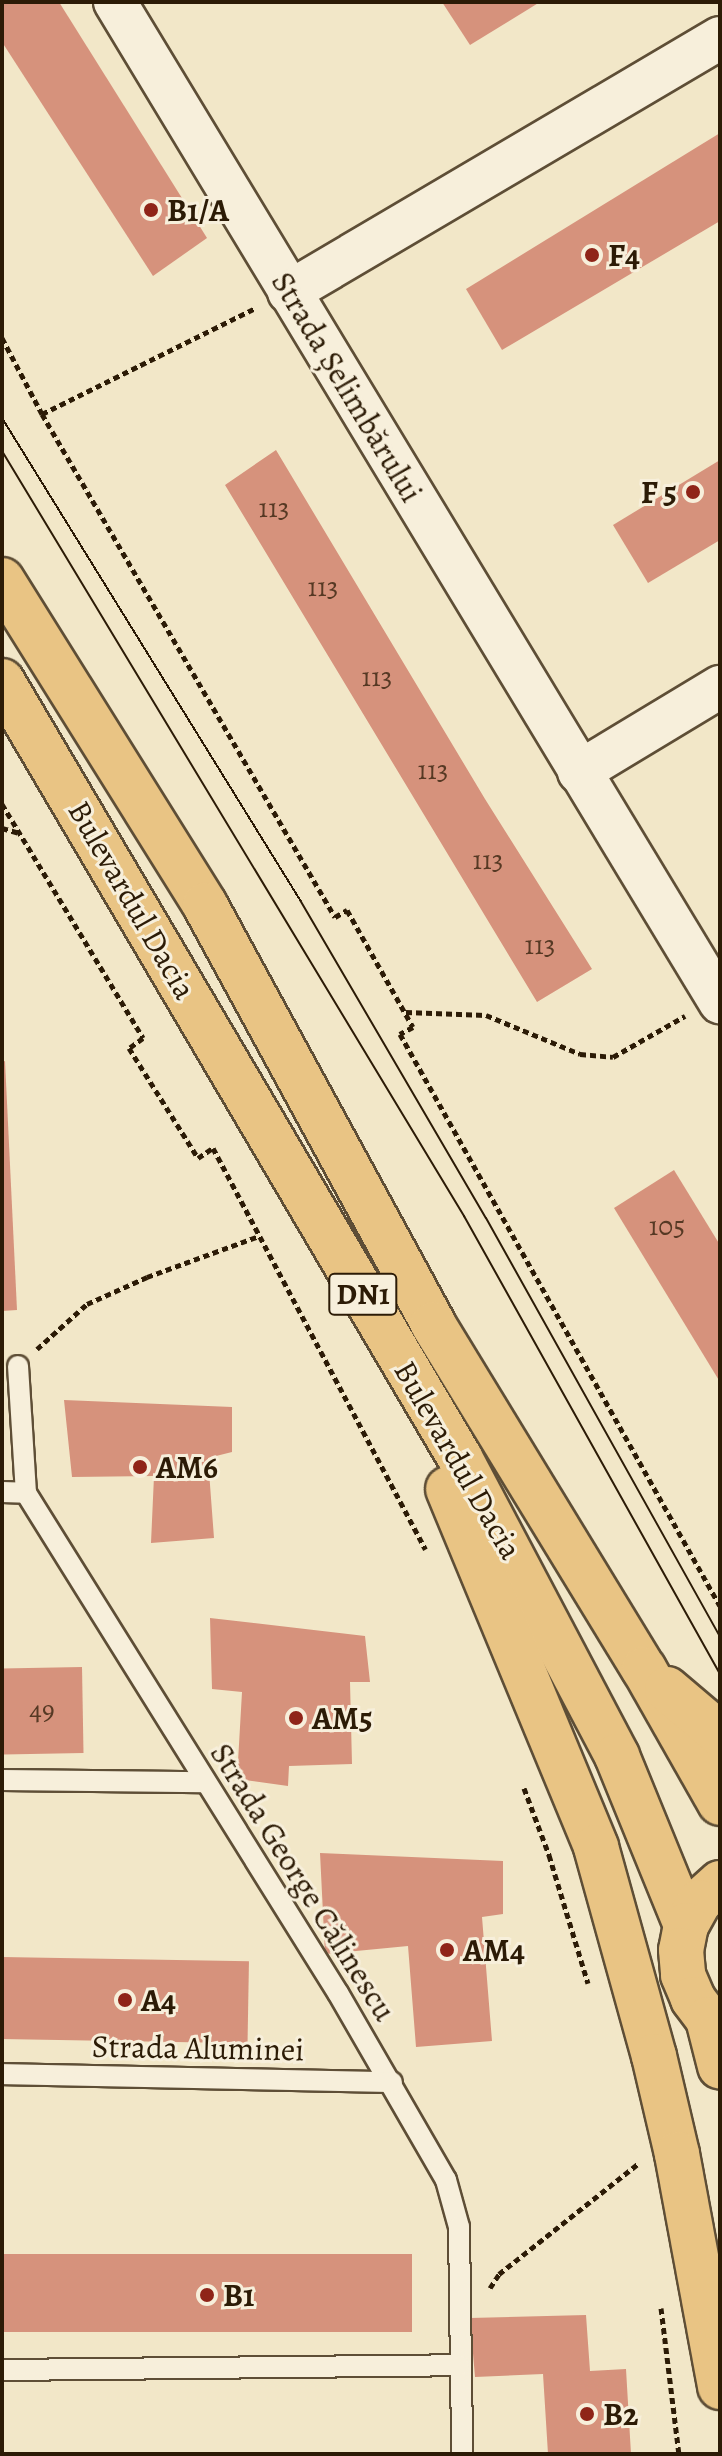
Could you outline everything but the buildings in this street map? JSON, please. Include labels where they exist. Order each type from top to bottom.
[{"type":"main road","name":"Bulevardul Dacia","points":[[2,580],[205,905],[433,1324],[644,1669],[720,1803]]},
{"type":"main road","name":"Bulevardul Dacia","points":[[2,681],[460,1458],[617,1756],[686,1925]]},
{"type":"main road","name":"DN1","points":[[372,1310],[596,1847],[667,2112],[720,2387]]},
{"type":"main road","points":[[644,1669],[720,1734]]},
{"type":"main road","points":[[686,1925],[699,1902],[720,1883]]},
{"type":"main road","name":"DN1","points":[[686,1925],[681,1950],[683,1975],[693,1999],[714,2023],[720,2066]]},
{"type":"street","name":"Strada Șelimbărului","points":[[115,2],[719,1000]]},
{"type":"street","points":[[289,292],[720,38]]},
{"type":"street","points":[[579,772],[720,687]]},
{"type":"lane","name":"Strada George Călinescu","points":[[18,1366],[26,1493],[392,2082],[446,2180],[459,2227],[462,2454]]},
{"type":"lane","points":[[2,1492],[26,1493]]},
{"type":"lane","points":[[2,1780],[205,1782]]},
{"type":"lane","name":"Strada Aluminei","points":[[2,2074],[392,2082]]},
{"type":"lane","points":[[2,2370],[459,2365]]},
{"type":"path","points":[[42,414],[289,292]]},
{"type":"path","points":[[2,338],[42,414],[335,917],[347,910],[405,1012],[413,1027],[400,1034],[720,1606]]},
{"type":"path","points":[[2,804],[143,1038],[129,1048],[198,1158],[213,1148],[427,1552]]},
{"type":"path","points":[[2,828],[20,833]]},
{"type":"path","points":[[405,1012],[486,1015],[580,1054],[613,1057],[719,1000]]},
{"type":"path","points":[[18,1366],[87,1304],[147,1277],[259,1236]]},
{"type":"path","points":[[523,1785],[549,1855],[591,1993]]},
{"type":"path","points":[[460,2303],[483,2300],[499,2274],[642,2161],[644,2176]]},
{"type":"path","points":[[660,2300],[679,2454]]},
{"type":"tram line","points":[[2,418],[300,900],[486,1218],[720,1636]]},
{"type":"tram line","points":[[2,451],[464,1216],[720,1674]]},
{"type":"place","name":"B1/A","points":[[151,210]]},
{"type":"place","name":"F4","points":[[592,255]]},
{"type":"place","name":"F 5","points":[[693,492]]},
{"type":"place","name":"AM6","points":[[140,1467]]},
{"type":"place","name":"AM5","points":[[296,1718]]},
{"type":"place","name":"AM4","points":[[447,1950]]},
{"type":"place","name":"A4","points":[[125,2000]]},
{"type":"place","name":"B1","points":[[207,2295]]},
{"type":"place","name":"B2","points":[[587,2414]]}]
